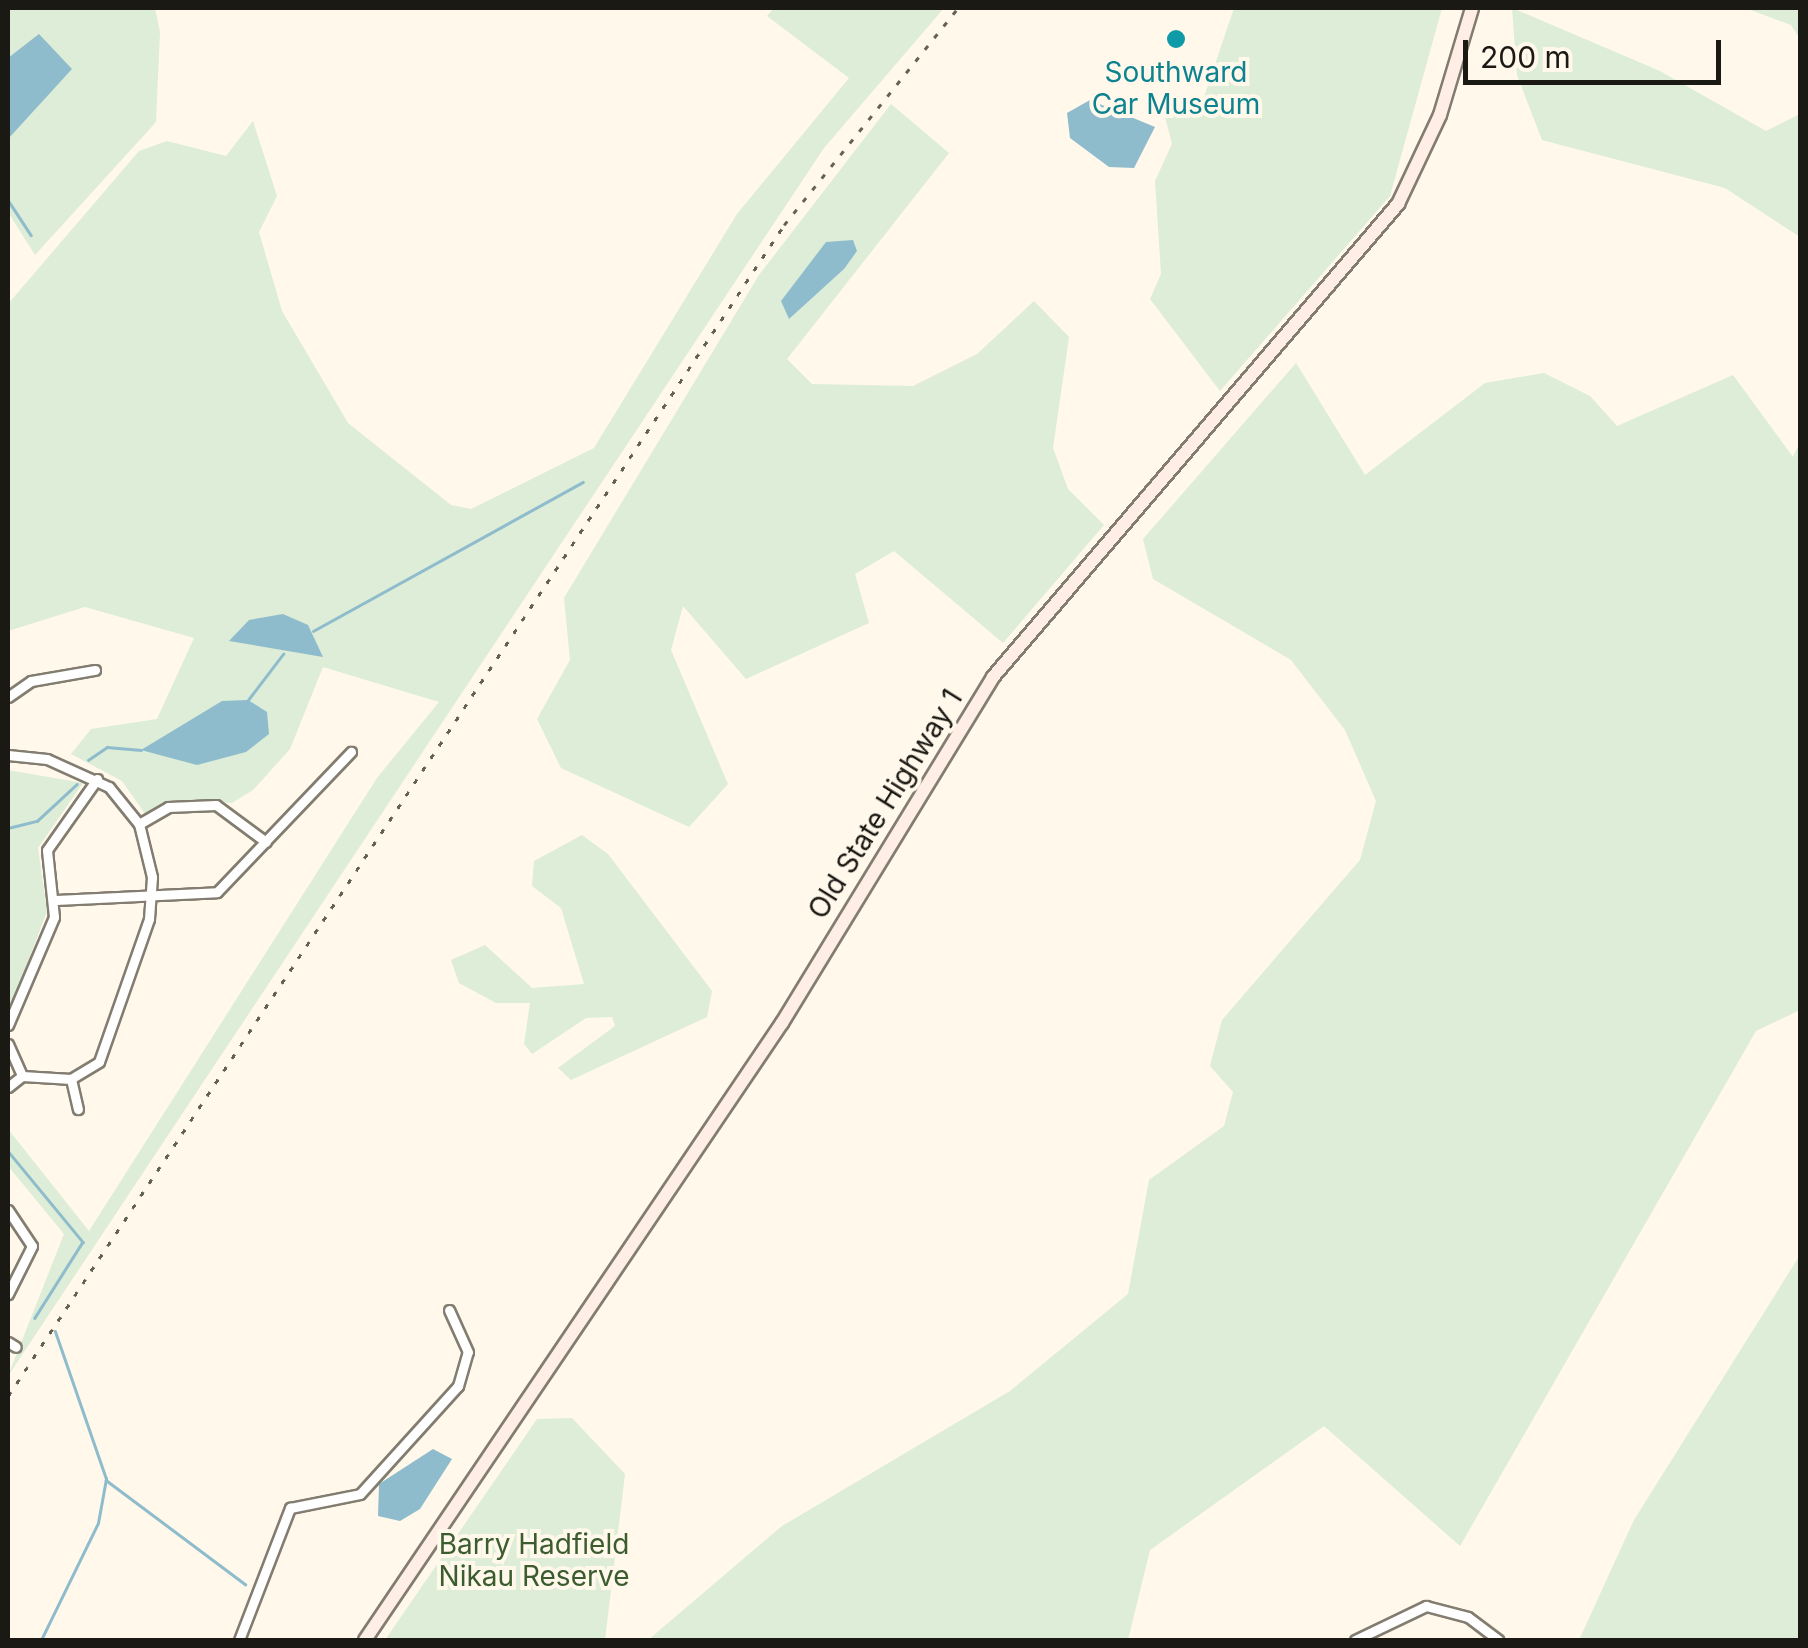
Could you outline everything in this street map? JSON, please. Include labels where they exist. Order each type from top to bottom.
[{"type":"main road","name":"Old State Highway 1","points":[[365,1640],[782,1023],[993,677],[1398,204],[1456,64],[1469,8]]},
{"type":"main road","name":"Old State Highway 1","points":[[355,1640],[389,1601]]},
{"type":"street","points":[[8,697],[30,680],[95,670]]},
{"type":"street","points":[[56,900],[152,899],[217,892],[352,752]]},
{"type":"street","points":[[8,755],[48,758],[97,779],[139,824],[152,899],[110,1043],[71,1079],[22,1076],[8,1087]]},
{"type":"street","points":[[8,1025],[56,900],[47,850],[97,779]]},
{"type":"street","points":[[139,824],[168,807],[216,805],[266,842]]},
{"type":"street","points":[[8,1044],[22,1076]]},
{"type":"street","points":[[71,1079],[78,1108]]},
{"type":"street","points":[[8,1294],[32,1249],[9,1215]]},
{"type":"street","points":[[239,1640],[290,1508],[360,1494],[458,1386],[468,1352],[449,1310]]},
{"type":"street","points":[[1355,1640],[1426,1606],[1468,1617],[1498,1640]]},
{"type":"green space","points":[[8,8],[155,8],[160,32],[156,122],[35,255],[8,212]]},
{"type":"green space","points":[[774,8],[944,8],[824,148],[8,1376],[64,1234],[8,1166],[8,1129],[89,1231],[377,778],[439,702],[323,667],[290,749],[253,790],[232,803],[184,800],[146,815],[122,781],[71,754],[91,729],[157,719],[194,638],[85,607],[8,631],[8,304],[139,151],[167,141],[226,156],[253,121],[277,196],[259,232],[282,311],[348,423],[451,505],[471,509],[594,448],[737,214],[849,78],[767,16]]},
{"type":"green space","points":[[1234,8],[1442,8],[1390,196],[1220,391],[1150,299],[1161,274],[1155,181],[1172,144],[1163,109],[1201,106]]},
{"type":"green space","points":[[1512,8],[1660,71],[1766,131],[1800,114],[1800,237],[1725,188],[1542,140],[1517,75]]},
{"type":"green space","points":[[1745,8],[1800,8],[1800,39],[1791,25]]},
{"type":"green space","points":[[891,104],[949,153],[787,359],[812,384],[913,386],[977,354],[1034,301],[1069,337],[1053,448],[1068,489],[1104,525],[1003,643],[894,551],[855,574],[869,623],[746,679],[683,606],[671,650],[728,784],[689,827],[561,768],[537,719],[570,660],[564,598],[759,275]],"holes":[[[826,243],[857,251],[789,319],[808,268]]]},
{"type":"green space","points":[[1296,363],[1365,475],[1485,383],[1544,373],[1590,396],[1617,426],[1733,375],[1793,457],[1800,442],[1800,1010],[1756,1031],[1460,1546],[1324,1426],[1150,1550],[1128,1640],[648,1640],[782,1526],[1010,1391],[1128,1294],[1149,1180],[1224,1126],[1233,1092],[1210,1066],[1222,1020],[1360,860],[1376,801],[1345,730],[1291,660],[1153,579],[1143,539]]},
{"type":"green space","points":[[8,770],[83,783],[38,848],[47,911],[8,1015]]},
{"type":"green space","points":[[582,835],[608,854],[712,991],[707,1017],[571,1080],[558,1068],[615,1026],[612,1017],[586,1018],[532,1054],[524,1044],[530,1003],[496,1003],[459,983],[451,960],[485,945],[532,988],[584,984],[561,908],[532,886],[534,861]]},
{"type":"green space","points":[[1800,1255],[1800,1640],[1579,1640],[1634,1520]]},
{"type":"green space","name":"Barry Hadfield Nikau Reserve","points":[[572,1418],[625,1474],[605,1640],[385,1640],[537,1419]]},
{"type":"water","points":[[39,34],[72,69],[8,139],[8,58]]},
{"type":"water","points":[[1090,100],[1155,127],[1134,168],[1109,167],[1070,138],[1067,113]]},
{"type":"water","points":[[853,240],[857,251],[844,269],[789,319],[781,301],[826,242]]},
{"type":"water","points":[[283,614],[308,625],[323,657],[229,641],[249,620]]},
{"type":"water","points":[[248,700],[267,712],[269,734],[246,752],[197,765],[141,750],[222,701]]},
{"type":"water","points":[[433,1449],[452,1459],[420,1509],[400,1521],[378,1516],[379,1484]]},
{"type":"waterway","points":[[8,200],[31,235]]},
{"type":"waterway","points":[[313,631],[583,482]]},
{"type":"waterway","points":[[248,700],[283,654]]},
{"type":"waterway","points":[[88,760],[107,747],[141,750]]},
{"type":"waterway","points":[[8,828],[37,821],[77,784]]},
{"type":"waterway","points":[[8,1151],[83,1242],[35,1318]]},
{"type":"waterway","points":[[41,1640],[98,1523],[106,1479],[55,1332]]},
{"type":"waterway","points":[[106,1480],[245,1584]]},
{"type":"railway","points":[[8,1396],[784,225],[958,8]]},
{"type":"place","name":"Southward Car Museum","points":[[1176,39]]}]
